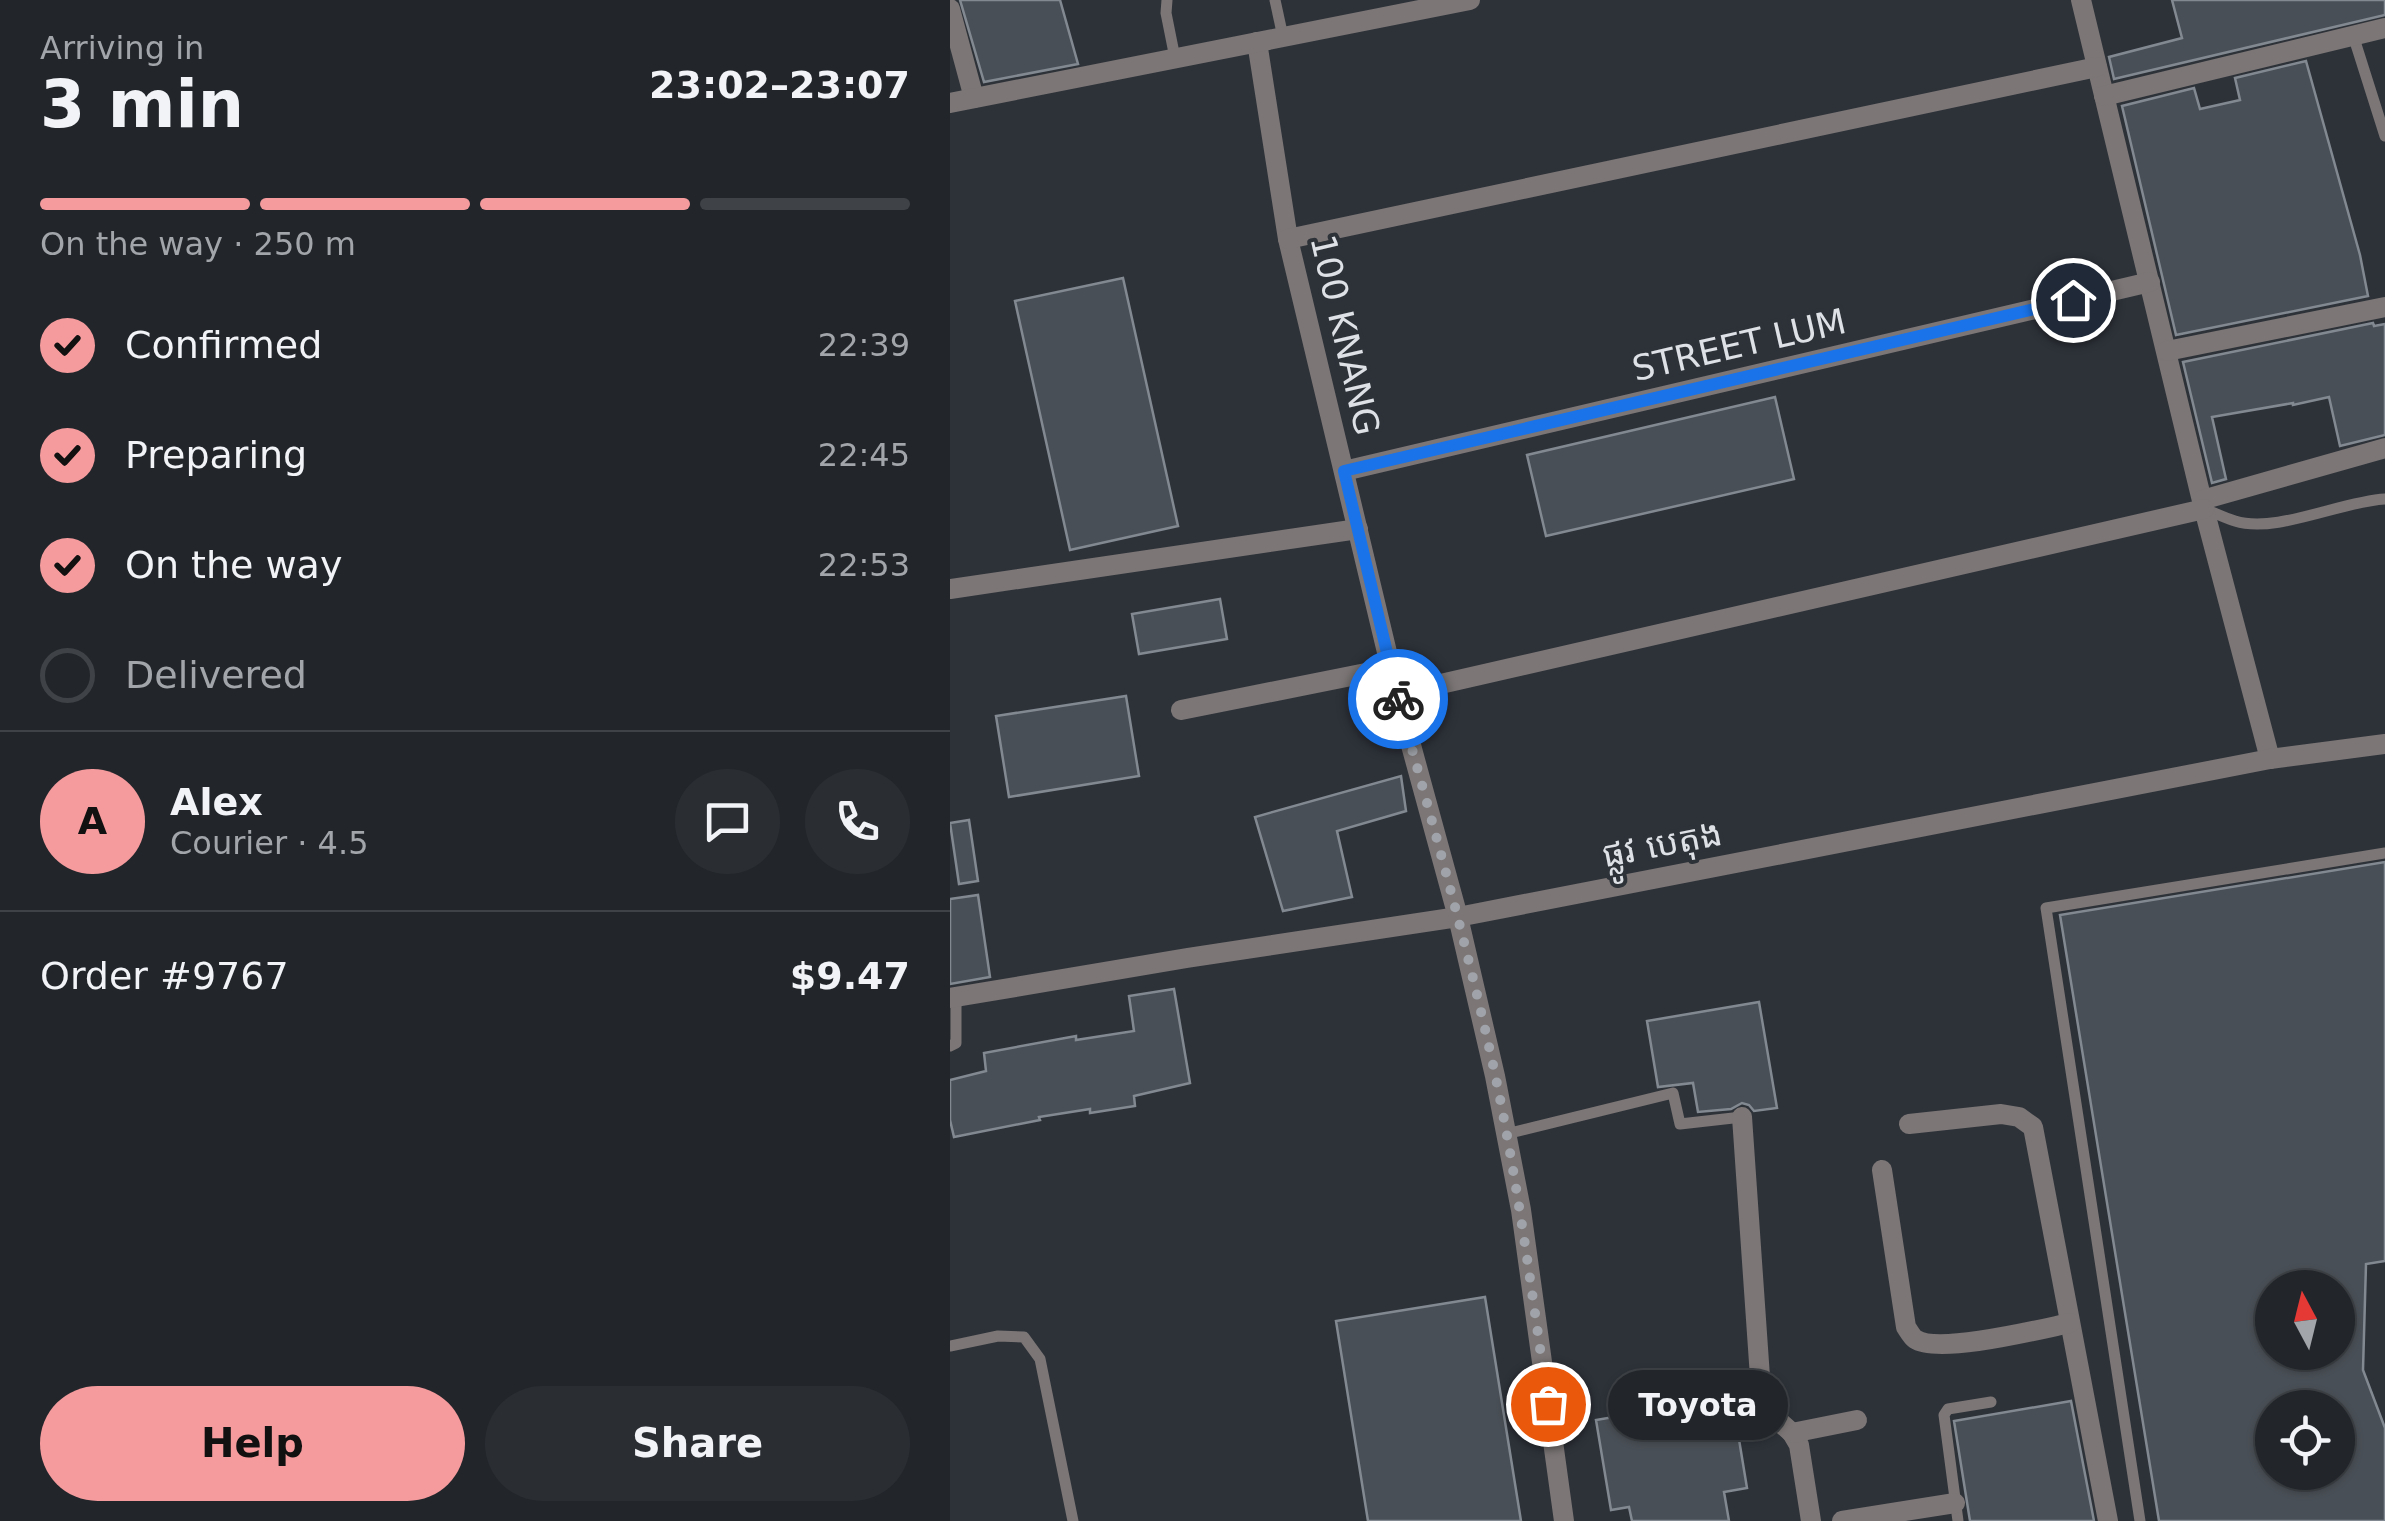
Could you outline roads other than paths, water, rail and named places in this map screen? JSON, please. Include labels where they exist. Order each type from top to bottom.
[{"type":"street","points":[[950,103],[1470,0]]},
{"type":"street","points":[[2081,0],[2203,504],[2270,759]]},
{"type":"street","points":[[950,9],[974,98]]},
{"type":"street","points":[[2104,96],[2385,28]]},
{"type":"street","name":"100 KNANG","points":[[1257,42],[1288,239],[1397,694],[1458,917],[1506,1134],[1521,1210],[1564,1521]]},
{"type":"street","points":[[1288,239],[2097,67]]},
{"type":"street","name":"STREET LUM","points":[[1344,471],[2150,282]]},
{"type":"street","points":[[2167,352],[2385,307]]},
{"type":"street","points":[[1397,694],[2203,504],[2385,448]]},
{"type":"street","points":[[950,590],[1358,530]]},
{"type":"street","points":[[1181,710],[1391,668]]},
{"type":"street","name":"ផ្លូវ បេតុង","points":[[953,998],[1458,917],[2270,759],[2385,744]]},
{"type":"street","points":[[1908,1124],[2001,1114],[2019,1117],[2032,1128],[2108,1521]]},
{"type":"street","points":[[1742,1117],[1762,1406],[1799,1445],[1811,1521]]},
{"type":"street","points":[[1882,1170],[1906,1327],[1914,1338],[1926,1344],[1952,1344],[2070,1323]]},
{"type":"street","points":[[1792,1434],[1857,1420]]},
{"type":"street","points":[[1842,1521],[1956,1512]]},
{"type":"lane","points":[[1167,0],[1175,58]]},
{"type":"lane","points":[[1275,0],[1283,37]]},
{"type":"lane","points":[[2353,35],[2385,136]]},
{"type":"lane","points":[[2203,504],[2237,522],[2254,524],[2385,499]]},
{"type":"lane","points":[[2140,1521],[2046,908],[2385,853]]},
{"type":"lane","points":[[950,1046],[956,1043],[953,998]]},
{"type":"lane","points":[[1506,1134],[1673,1093],[1680,1124],[1742,1117]]},
{"type":"lane","points":[[950,1346],[998,1336],[1024,1337],[1040,1360],[1073,1521]]},
{"type":"lane","points":[[1956,1512],[1944,1415],[1948,1410],[1990,1402]]},
{"type":"place","name":"Toyota","points":[[1548,1404]]}]
